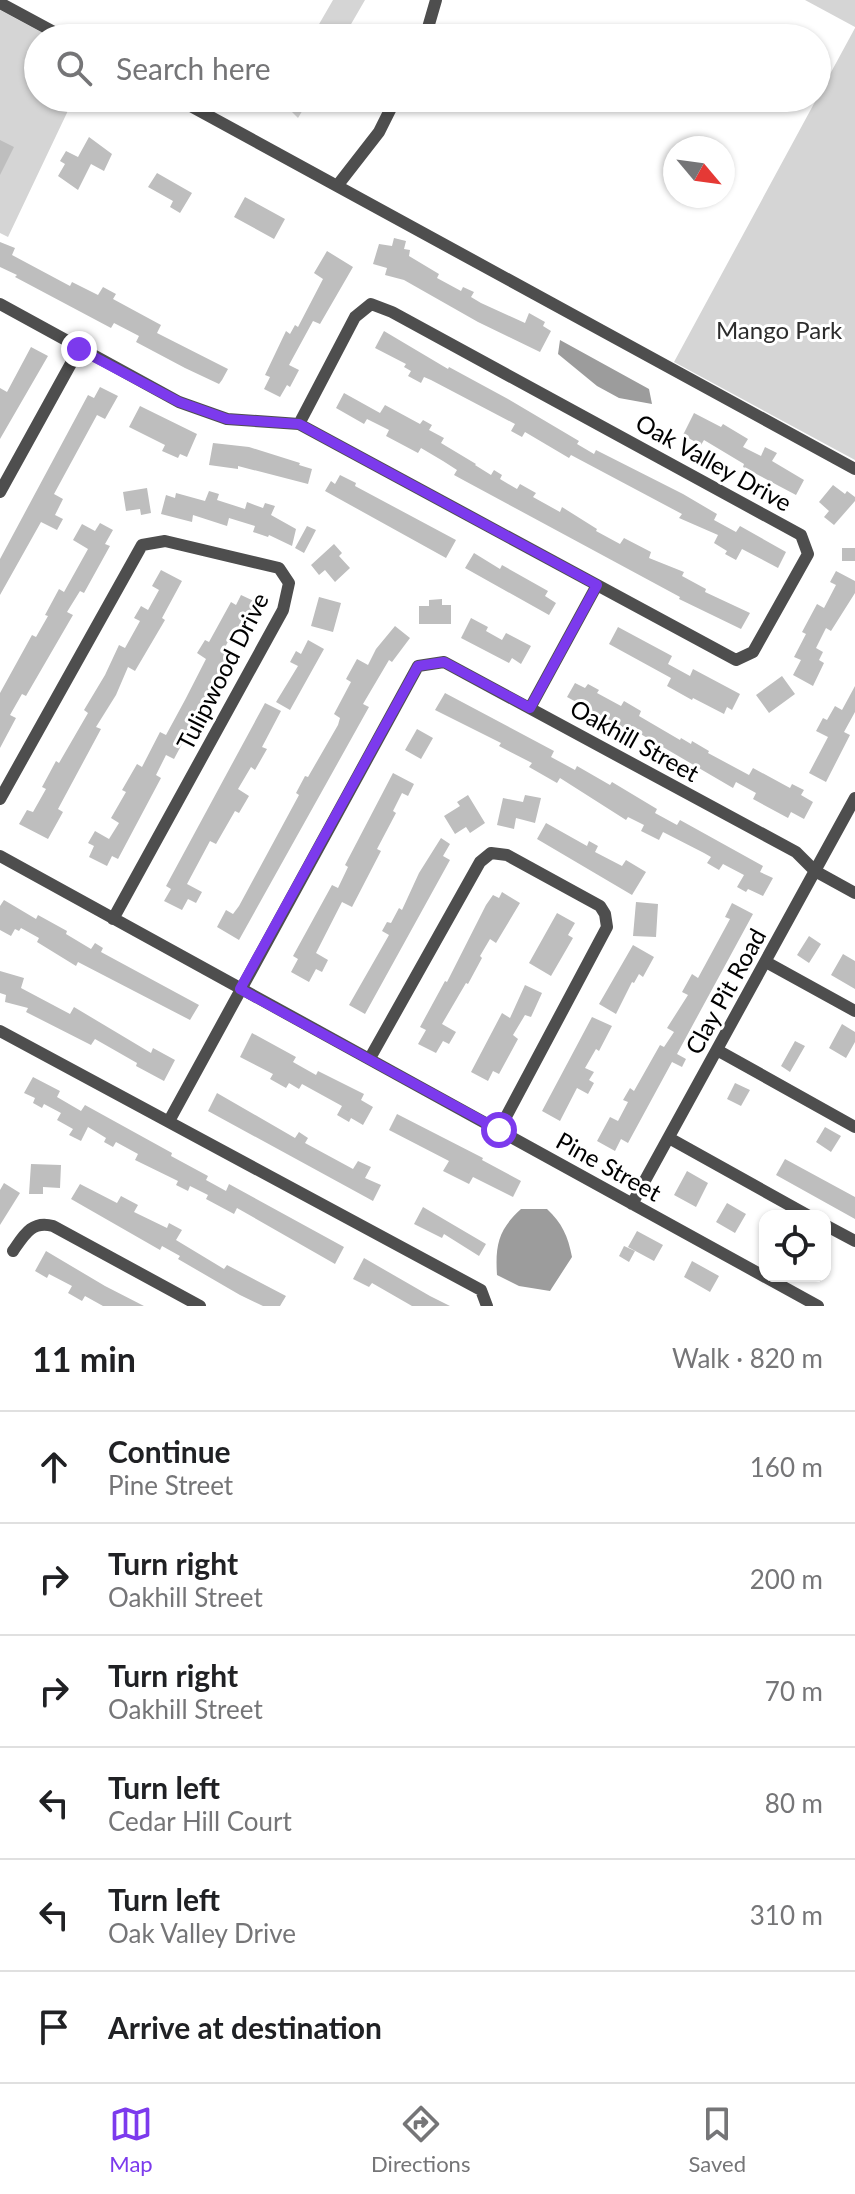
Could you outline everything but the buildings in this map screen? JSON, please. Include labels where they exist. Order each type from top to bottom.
[{"type":"street","points":[[429,24],[436,0]]},
{"type":"street","points":[[0,3],[39,24]]},
{"type":"street","points":[[202,112],[855,469]]},
{"type":"street","points":[[337,186],[379,132],[389,112]]},
{"type":"street","name":"Oak Valley Drive","points":[[0,304],[179,402],[227,419],[299,424],[736,660],[753,652],[808,554],[801,535],[392,312],[371,304],[355,317],[299,424]]},
{"type":"street","points":[[0,492],[79,349]]},
{"type":"street","name":"Tulipwood Drive","points":[[0,799],[142,545],[165,541],[279,568],[289,583],[283,610],[113,919]]},
{"type":"street","points":[[530,708],[597,585]]},
{"type":"street","name":"Oakhill Street","points":[[169,1121],[418,666],[444,662],[796,852],[815,871],[855,893]]},
{"type":"street","name":"Clay Pit Road","points":[[632,1204],[855,798]]},
{"type":"street","points":[[370,1058],[480,862],[491,853],[507,855],[600,906],[607,927],[499,1130]]},
{"type":"street","name":"Pine Street","points":[[0,856],[818,1306]]},
{"type":"street","points":[[766,962],[855,1011]]},
{"type":"street","points":[[0,1031],[481,1290],[487,1306]]},
{"type":"street","points":[[717,1050],[855,1127]]},
{"type":"street","points":[[669,1138],[798,1210]]},
{"type":"street","points":[[13,1251],[26,1232],[36,1225],[53,1226],[200,1306]]},
{"type":"street","points":[[831,1228],[855,1241]]},
{"type":"green space","points":[[333,0],[365,0],[351,24],[319,24]]},
{"type":"green space","points":[[805,0],[855,0],[855,27]]},
{"type":"green space","points":[[0,10],[26,24],[24,112],[67,112],[8,237],[0,233]]},
{"type":"green space","name":"Mango Park","points":[[855,28],[855,460],[674,362],[809,112],[831,112],[831,72]]},
{"type":"shaded area","points":[[560,340],[649,389],[652,404],[619,398],[597,386],[558,354]]},
{"type":"shaded area","points":[[521,1209],[547,1209],[557,1219],[566,1236],[572,1257],[550,1291],[519,1286],[497,1275],[500,1238]]},
{"type":"route","points":[[79,349],[179,402],[227,419],[299,424],[597,585],[530,708],[444,662],[418,666],[240,989],[499,1130]]}]
